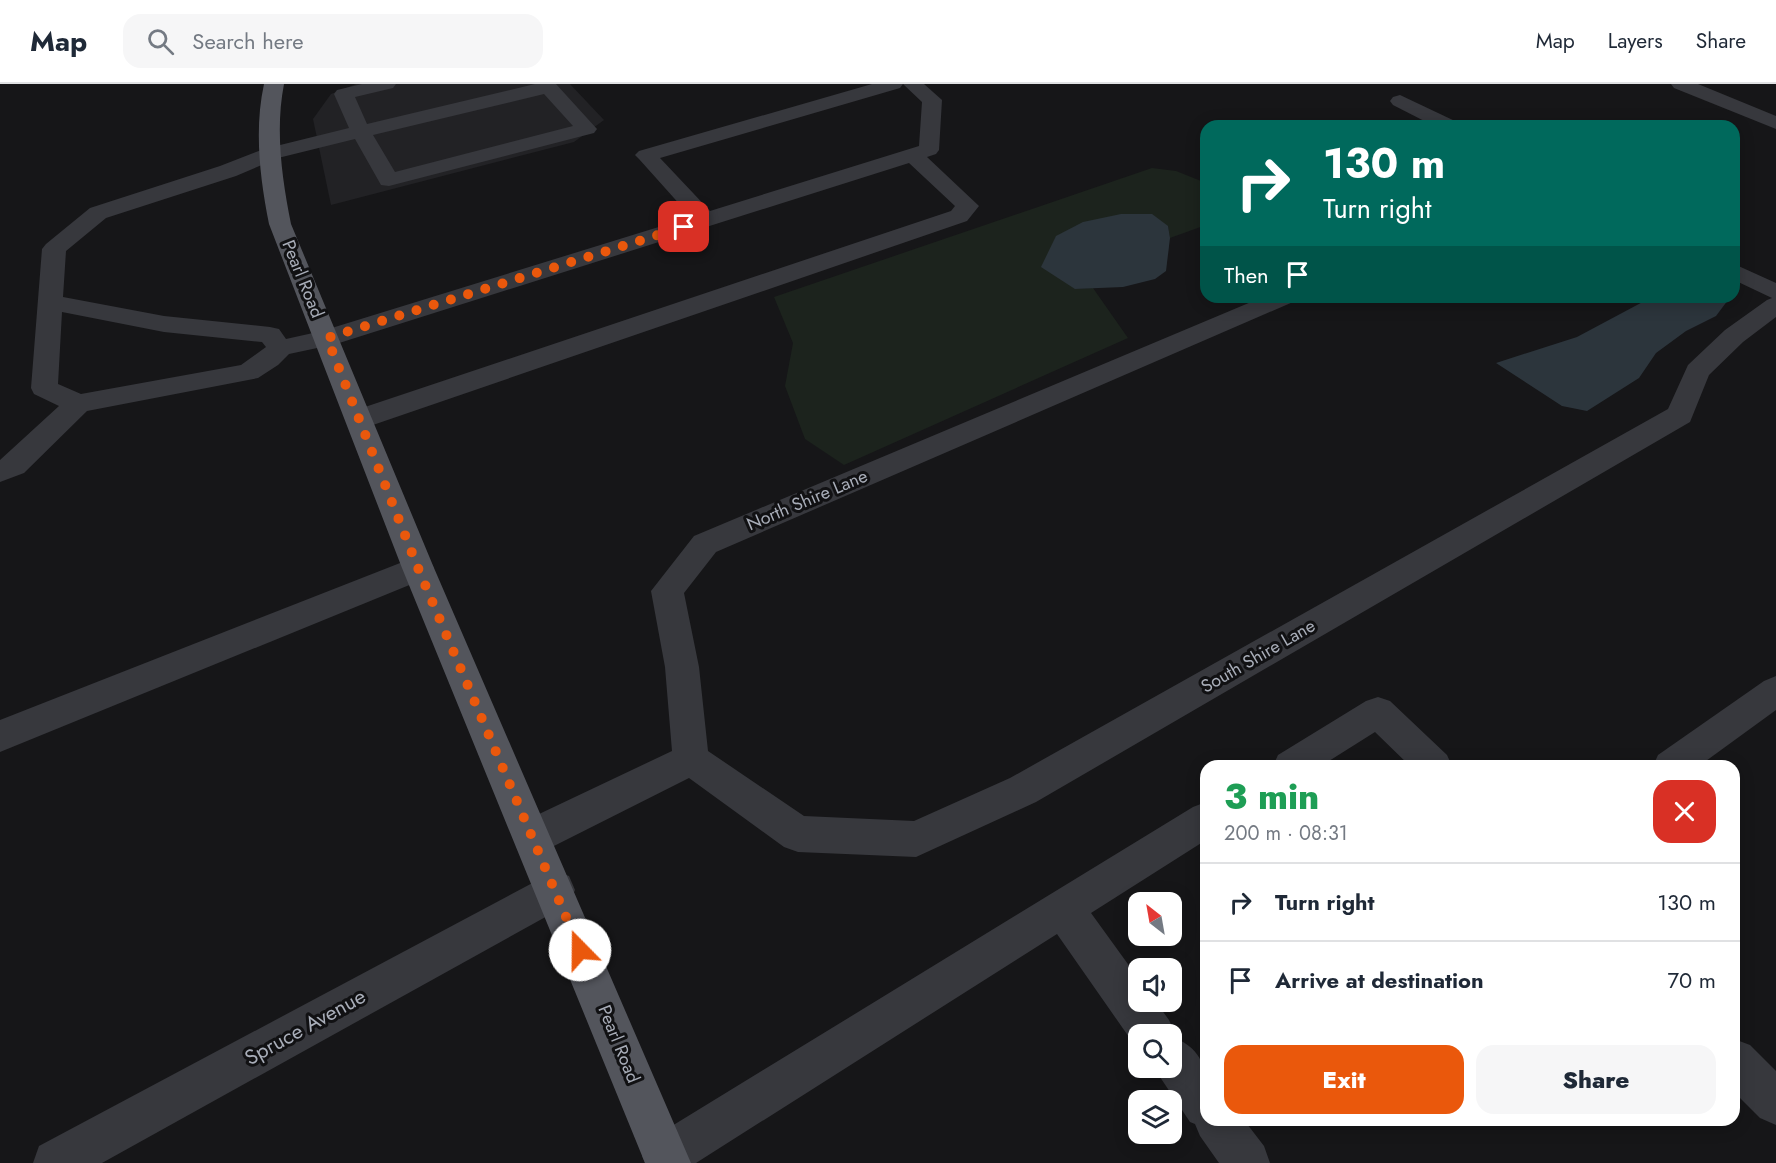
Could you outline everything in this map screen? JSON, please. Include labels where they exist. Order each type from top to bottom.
[{"type":"main road","name":"Pearl Road","points":[[274,84],[270,103],[271,180],[280,224],[418,568],[555,890],[666,1160]]},
{"type":"street","points":[[78,404],[44,388],[54,249],[98,213],[228,171],[271,153],[360,131],[547,85],[587,129],[389,180],[360,131],[344,94],[386,84]]},
{"type":"street","points":[[706,220],[646,155],[892,84]]},
{"type":"street","points":[[0,472],[14,465],[78,404],[249,372],[269,359],[280,348],[327,338],[929,150],[932,100],[912,84]]},
{"type":"street","points":[[1681,84],[1776,123]]},
{"type":"street","points":[[1400,100],[1438,120]]},
{"type":"street","points":[[360,419],[959,216],[968,206],[912,155]]},
{"type":"street","points":[[1740,274],[1776,292]]},
{"type":"street","points":[[50,302],[164,324],[270,334],[280,348]]},
{"type":"street","name":"North Shire Lane","points":[[691,759],[682,667],[667,591],[705,544],[1270,303]]},
{"type":"street","name":"South Shire Lane","points":[[691,759],[798,834],[916,839],[1023,790],[1680,415],[1697,371],[1734,336],[1776,304]]},
{"type":"street","points":[[0,736],[418,568]]},
{"type":"street","points":[[1679,760],[1776,691]]},
{"type":"street","points":[[1301,760],[1378,712],[1428,760]]},
{"type":"street","points":[[532,837],[691,759]]},
{"type":"street","points":[[666,1160],[1200,823]]},
{"type":"street","name":"Spruce Avenue","points":[[56,1163],[555,890]]},
{"type":"street","points":[[1063,909],[1146,1024]]},
{"type":"street","points":[[1740,1067],[1776,1102]]},
{"type":"street","points":[[1182,1073],[1200,1098]]},
{"type":"street","points":[[1220,1126],[1247,1163]]},
{"type":"shaded area","points":[[356,84],[570,84],[604,120],[574,142],[331,205],[313,119],[331,94]]},
{"type":"shaded area","points":[[1152,168],[1176,171],[1200,181],[1200,227],[1170,238],[1168,226],[1075,289],[1093,288],[1128,338],[844,465],[805,439],[785,386],[793,343],[774,297]]},
{"type":"shaded area","points":[[1121,214],[1152,214],[1168,226],[1170,238],[1166,271],[1155,279],[1123,287],[1075,289],[1041,267],[1056,236],[1083,222]]},
{"type":"shaded area","points":[[1641,303],[1726,303],[1716,316],[1686,331],[1656,353],[1639,378],[1587,411],[1562,406],[1496,363],[1577,337]]},
{"type":"route","points":[[580,950],[418,568],[327,338],[684,227]]}]
